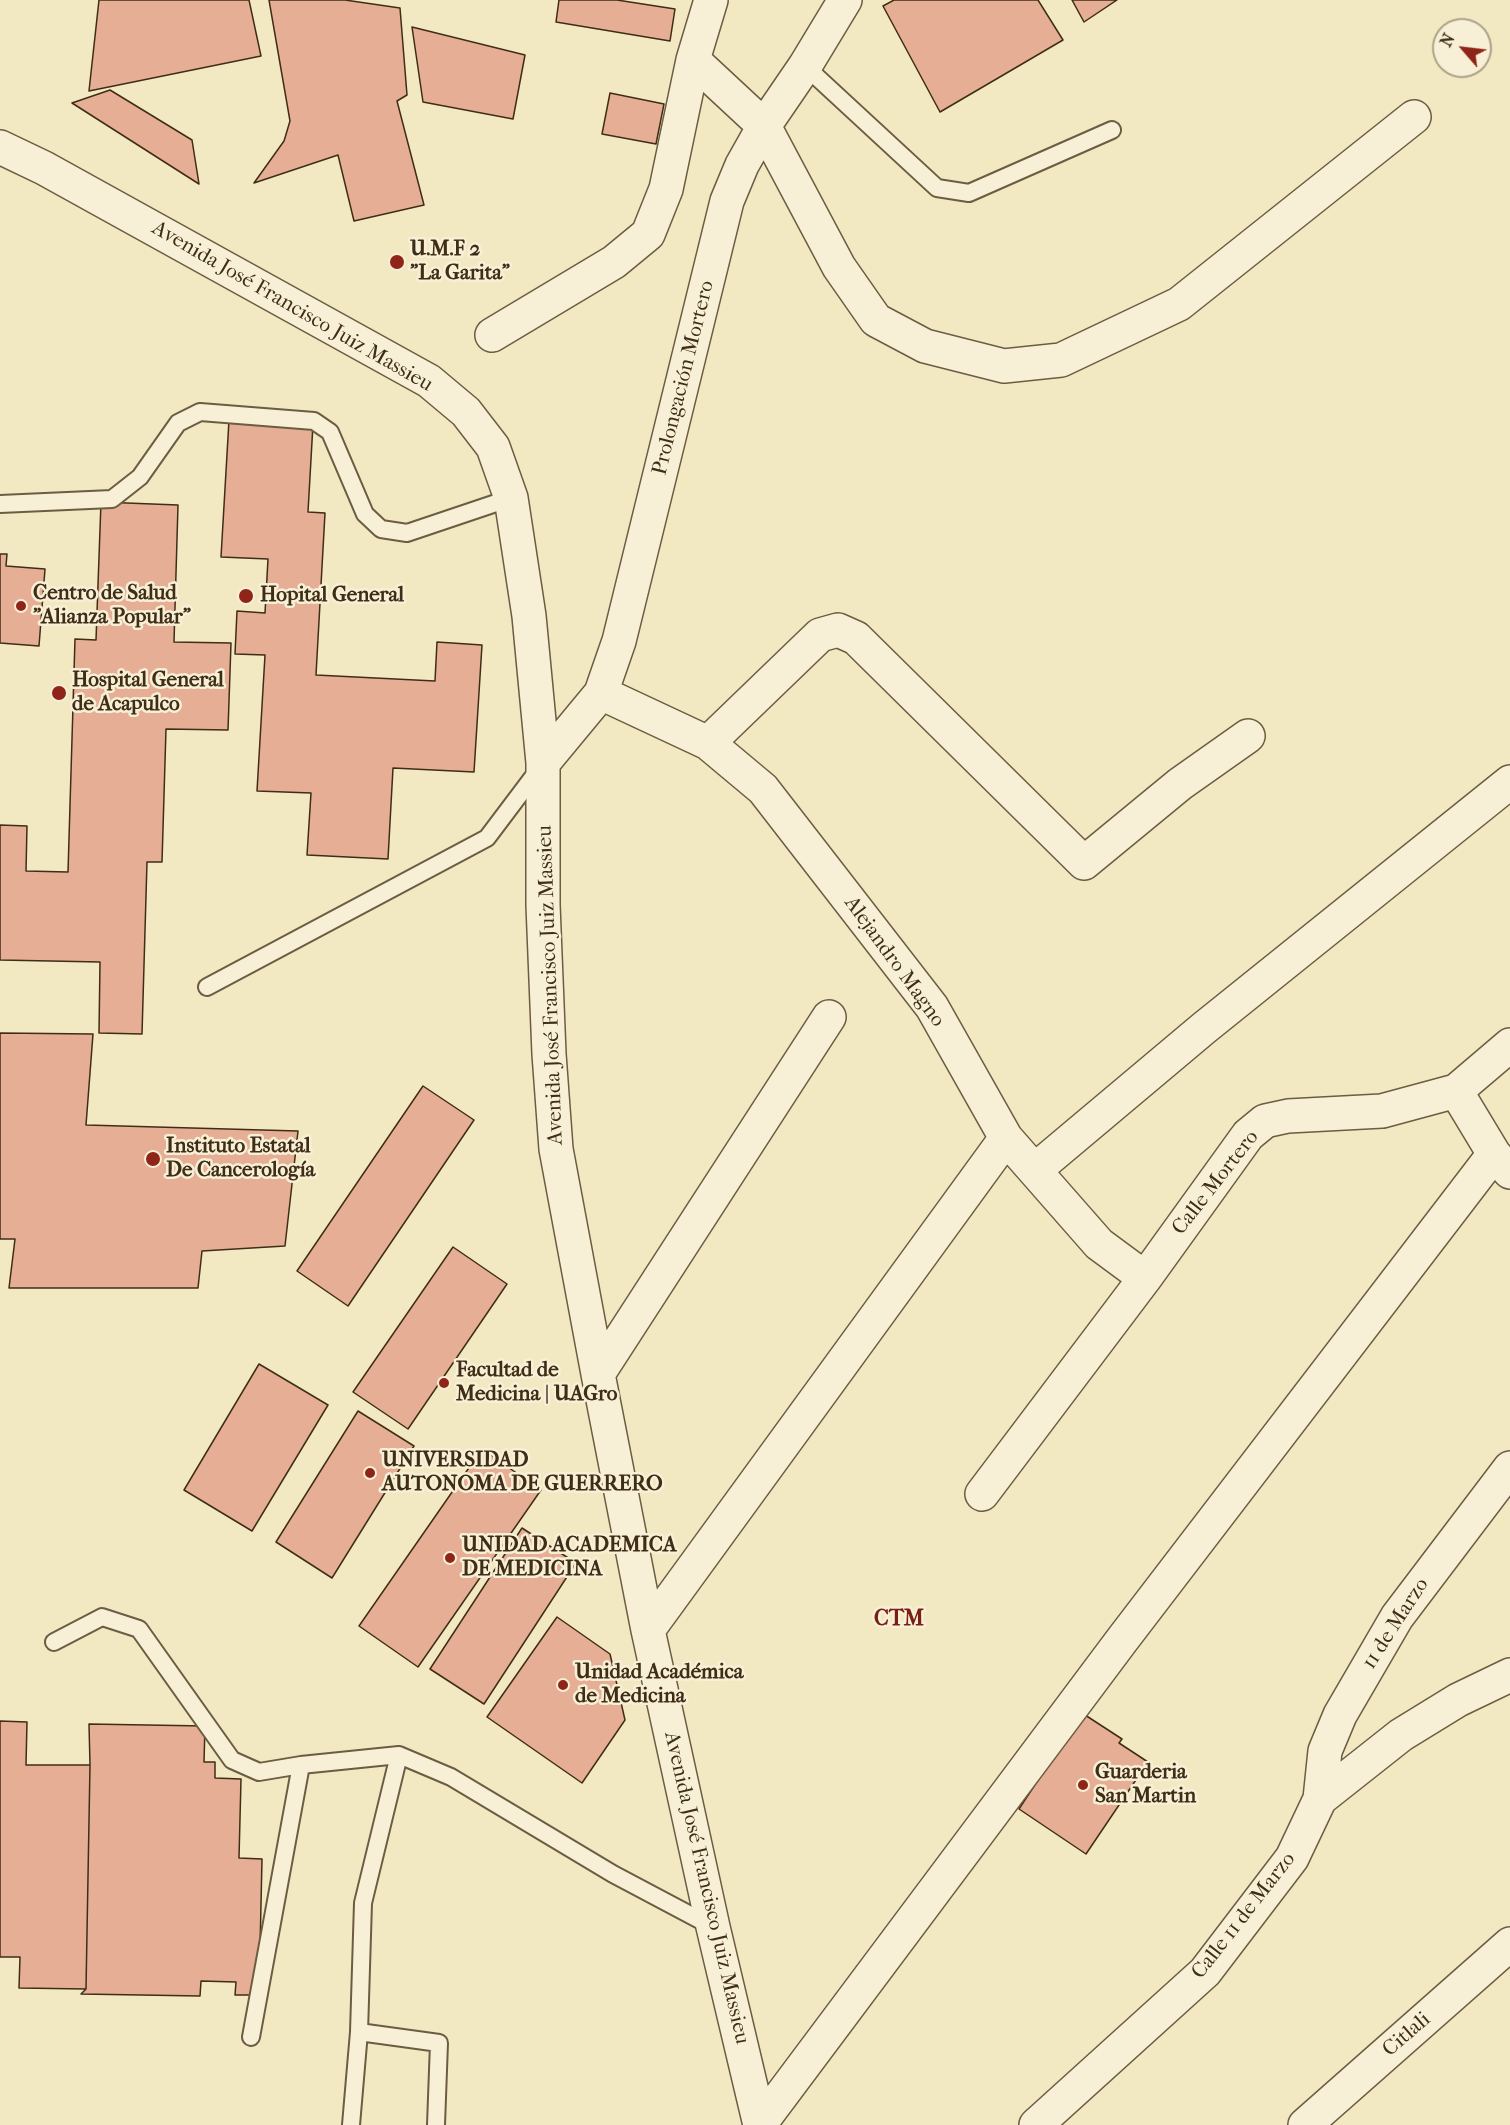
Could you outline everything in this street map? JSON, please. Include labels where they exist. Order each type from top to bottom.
[{"type":"street","points":[[492,335],[614,262],[648,234],[666,189],[693,60],[711,0]]},
{"type":"street","name":"Prolongación Mortero","points":[[543,763],[601,693],[619,641],[727,201],[742,165],[764,126],[805,66],[845,0]]},
{"type":"street","points":[[693,60],[764,126],[839,267],[876,320],[925,346],[1004,366],[1061,360],[1179,304],[1414,117]]},
{"type":"street","name":"Avenida José Francisco Juiz Massieu","points":[[0,147],[44,168],[429,381],[466,412],[493,447],[511,498],[529,616],[543,763],[543,905],[549,1054],[556,1149],[648,1630],[713,1927],[760,2125]]},
{"type":"street","points":[[708,743],[820,634],[838,630],[856,638],[1084,863],[1180,784],[1248,736]]},
{"type":"street","name":"Alejandro Magno","points":[[601,693],[708,743],[763,789],[932,1007],[1006,1138],[1099,1244],[1145,1278]]},
{"type":"street","points":[[1035,1170],[1204,1028],[1510,782]]},
{"type":"street","points":[[598,1374],[829,1017]]},
{"type":"street","points":[[760,2125],[1101,1668],[1502,1163],[1456,1091],[1510,1045]]},
{"type":"street","name":"Calle Mortero","points":[[982,1494],[1145,1278],[1248,1136],[1266,1121],[1288,1116],[1382,1111],[1456,1091]]},
{"type":"street","points":[[648,1630],[1006,1138]]},
{"type":"street","name":"11 de Marzo","points":[[1320,1799],[1325,1751],[1340,1715],[1396,1617],[1510,1468]]},
{"type":"street","name":"Calle 11 de Marzo","points":[[1036,2125],[1205,1972],[1292,1858],[1320,1799],[1401,1735],[1458,1700],[1510,1675]]},
{"type":"street","name":"Citlali","points":[[1305,2125],[1510,1944]]},
{"type":"lane","points":[[805,66],[937,188],[969,193],[1112,130]]},
{"type":"lane","points":[[0,504],[112,499],[140,477],[178,423],[200,412],[314,421],[330,432],[365,514],[381,529],[407,533],[511,498]]},
{"type":"lane","points":[[207,987],[487,838],[543,763]]},
{"type":"lane","points":[[54,1642],[102,1617],[139,1629],[232,1760],[259,1772],[301,1765],[399,1755],[451,1776],[613,1874],[713,1927]]},
{"type":"lane","points":[[351,2125],[359,2032],[363,1903],[399,1755]]},
{"type":"lane","points":[[251,2037],[301,1765]]},
{"type":"lane","points":[[359,2032],[439,2043],[436,2125]]},
{"type":"building","points":[[99,0],[249,0],[261,56],[89,91]]},
{"type":"building","points":[[269,0],[345,0],[400,8],[407,95],[397,101],[424,205],[354,221],[338,155],[254,183],[284,141],[290,121]]},
{"type":"building","points":[[559,0],[617,0],[675,9],[670,41],[556,22]]},
{"type":"building","points":[[894,0],[1038,0],[1063,40],[940,112],[883,6]]},
{"type":"building","points":[[1072,0],[1117,0],[1084,22]]},
{"type":"building","points":[[412,27],[525,55],[513,119],[423,102]]},
{"type":"building","points":[[110,90],[192,140],[199,184],[72,103]]},
{"type":"building","points":[[610,93],[664,104],[656,144],[602,134]]},
{"type":"building","points":[[229,420],[313,424],[308,512],[325,513],[316,675],[435,681],[437,642],[482,645],[474,772],[393,768],[388,859],[307,855],[311,793],[257,791],[265,655],[235,654],[237,611],[265,613],[268,559],[221,557]]},
{"type":"building","points":[[101,502],[178,505],[174,642],[231,643],[228,730],[166,729],[162,862],[147,862],[142,1034],[99,1033],[100,962],[0,960],[0,825],[27,826],[26,871],[68,872],[75,639],[96,640]]},
{"type":"building","name":"Centro de Salud \"Alianza Popular\"","points":[[0,554],[7,554],[6,566],[45,569],[39,646],[0,643]]},
{"type":"building","name":"Instituto Estatal De Cancerología","points":[[0,1033],[93,1034],[86,1125],[298,1131],[285,1246],[202,1251],[198,1288],[9,1288],[15,1239],[0,1239]]},
{"type":"building","points":[[423,1086],[474,1120],[348,1306],[297,1271]]},
{"type":"building","points":[[453,1247],[507,1284],[408,1429],[353,1392]]},
{"type":"building","points":[[259,1364],[328,1405],[252,1531],[184,1490]]},
{"type":"building","points":[[358,1411],[414,1446],[332,1578],[276,1542]]},
{"type":"building","name":"UNIDAD ACADEMICA DE MEDICINA","points":[[482,1449],[541,1490],[418,1667],[359,1626]]},
{"type":"building","name":"UNIDAD ACADEMICA DE MEDICINA","points":[[522,1528],[576,1563],[484,1704],[430,1669]]},
{"type":"building","name":"Unidad Académica de Medicina","points":[[557,1617],[610,1654],[625,1720],[582,1783],[487,1717]]},
{"type":"building","name":"Guarderia San Martin","points":[[1082,1713],[1122,1739],[1119,1743],[1148,1762],[1086,1854],[1019,1809]]},
{"type":"building","points":[[0,1721],[27,1722],[26,1765],[90,1765],[86,1989],[19,1988],[20,1957],[0,1957]]},
{"type":"building","points":[[89,1724],[205,1726],[204,1762],[215,1762],[215,1778],[241,1779],[239,1858],[262,1859],[259,1995],[235,1995],[236,1982],[201,1981],[200,1996],[81,1994],[86,1989]]},
{"type":"place","name":"U.M.F 2 \"La Garita\"","points":[[397,262]]},
{"type":"place","name":"Hopital General","points":[[246,596]]},
{"type":"place","name":"Centro de Salud \"Alianza Popular\"","points":[[21,606]]},
{"type":"place","name":"Hospital General de Acapulco","points":[[59,693]]},
{"type":"place","name":"Instituto Estatal De Cancerología","points":[[153,1159]]},
{"type":"place","name":"Facultad de Medicina | UAGro","points":[[444,1383]]},
{"type":"place","name":"UNIVERSIDAD AUTONOMA DE GUERRERO","points":[[370,1473]]},
{"type":"place","name":"UNIDAD ACADEMICA DE MEDICINA","points":[[450,1558]]},
{"type":"place","name":"Unidad Académica de Medicina","points":[[563,1685]]},
{"type":"place","name":"Guarderia San Martin","points":[[1083,1785]]},
{"type":"district","name":"CTM","points":[[899,1620]]}]
